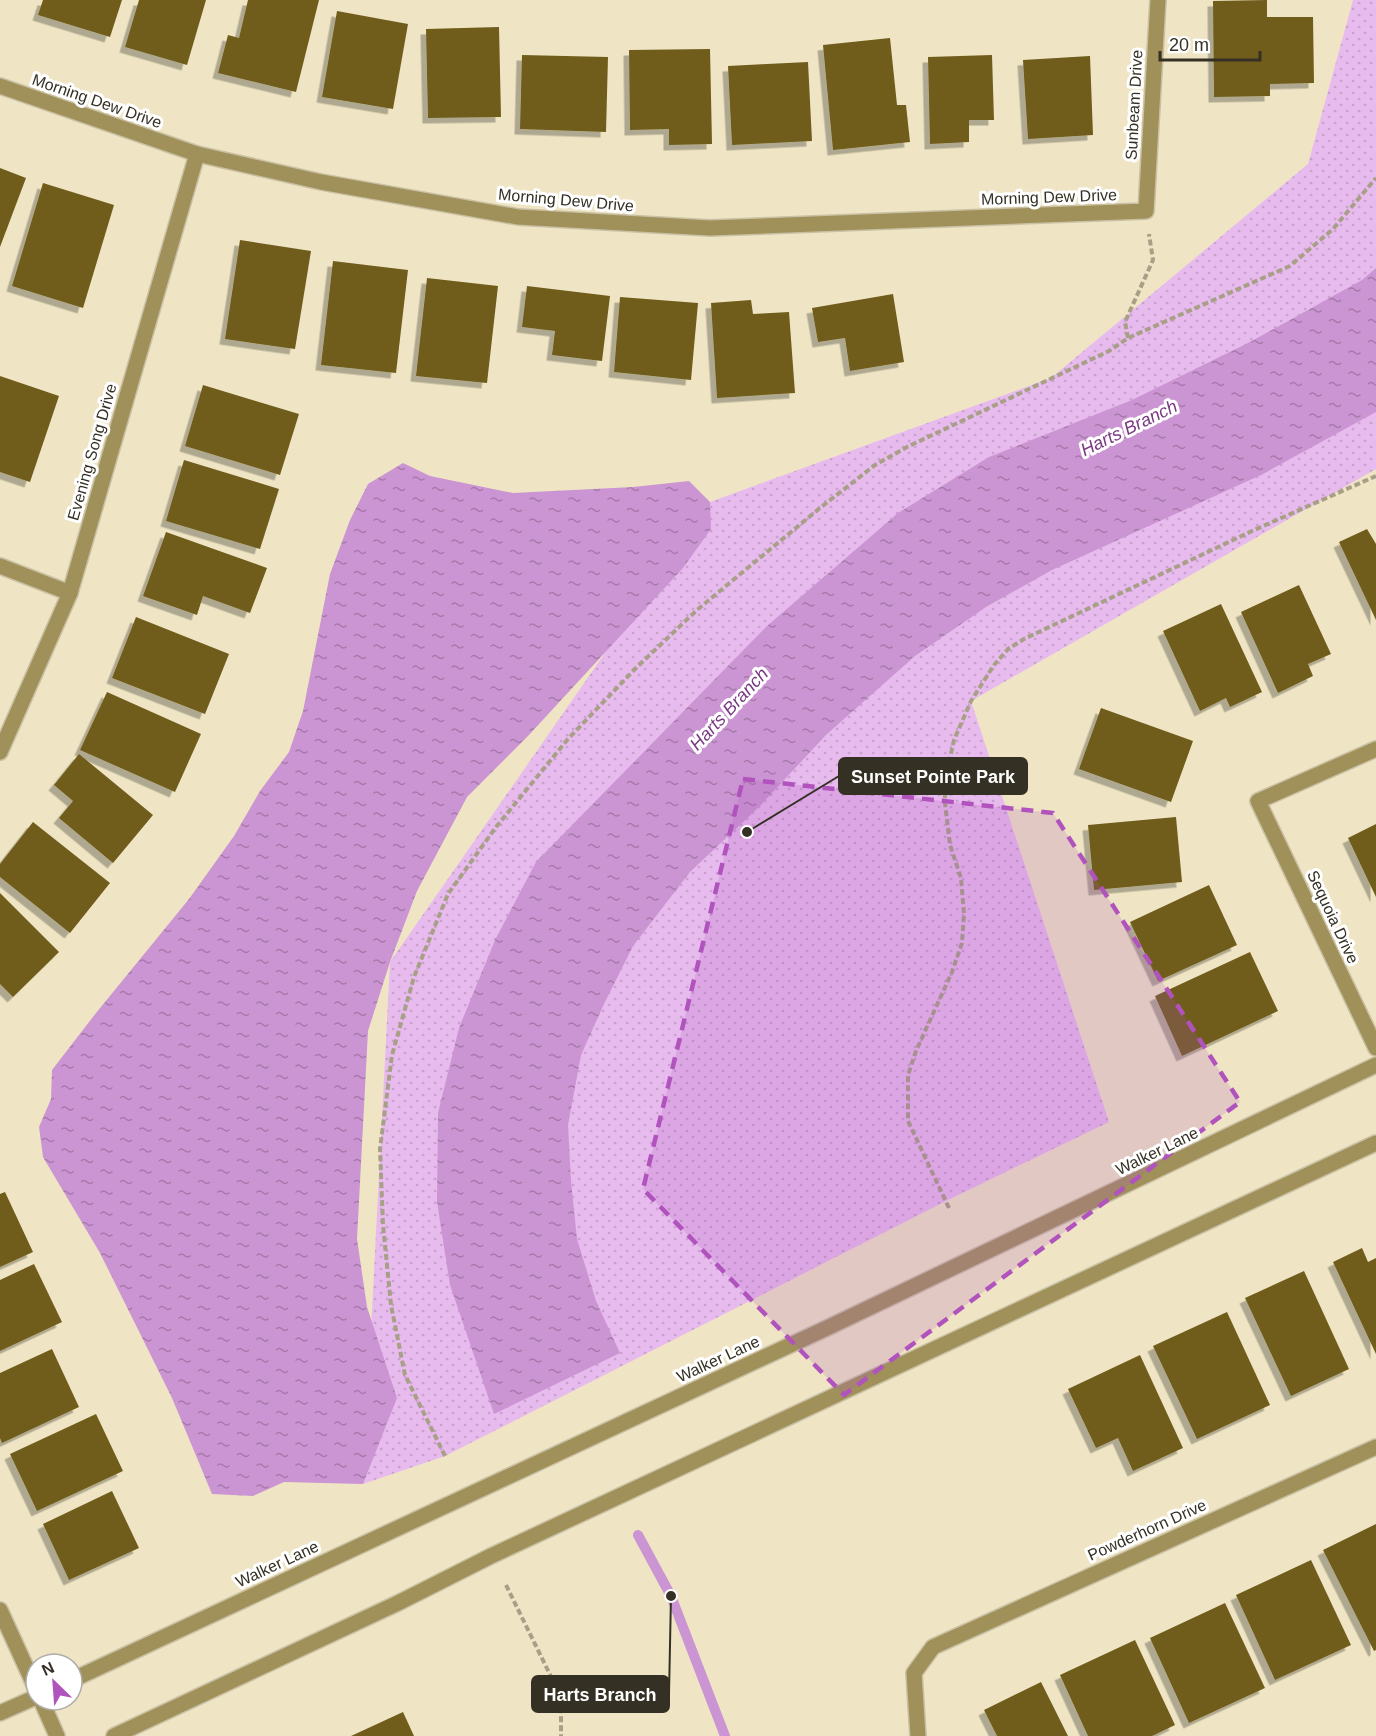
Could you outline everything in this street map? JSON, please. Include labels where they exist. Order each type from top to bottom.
[{"type":"street","name":"Sunbeam Drive","points":[[1146,211],[1158,0]]},
{"type":"street","name":"Morning Dew Drive","points":[[0,86],[197,154],[321,182],[530,218],[710,228],[1146,211]]},
{"type":"street","name":"Evening Song Drive","points":[[0,752],[70,593],[197,154]]},
{"type":"street","points":[[0,566],[70,593]]},
{"type":"street","name":"Sequoia Drive","points":[[1376,749],[1258,801],[1376,1048]]},
{"type":"street","name":"Walker Lane","points":[[84,1674],[829,1327],[1376,1065]]},
{"type":"street","points":[[114,1736],[398,1603],[513,1546],[1376,1143]]},
{"type":"street","name":"Powderhorn Drive","points":[[918,1736],[914,1673],[933,1647],[1376,1447]]},
{"type":"street","points":[[0,1610],[24,1663]]},
{"type":"street","points":[[0,1713],[24,1702]]},
{"type":"street","points":[[46,1712],[57,1736]]},
{"type":"path","points":[[445,1456],[405,1375],[391,1305],[383,1225],[380,1149],[392,1054],[414,977],[448,894],[496,827],[568,740],[636,668],[697,610],[820,508],[876,465],[990,406],[1109,351],[1128,338],[1290,266],[1333,229],[1376,178]]},
{"type":"path","points":[[1128,338],[1125,322],[1153,260],[1146,211]]},
{"type":"path","points":[[949,1208],[908,1121],[908,1075],[962,943],[964,914],[961,878],[950,846],[945,781],[954,741],[971,701],[994,665],[1008,649],[1024,639],[1252,531],[1376,476]]},
{"type":"path","points":[[506,1585],[561,1697],[561,1736]]},
{"type":"highlighted area","points":[[743,779],[1053,813],[1240,1102],[844,1395],[643,1189]]},
{"type":"shaded area","points":[[1353,0],[1376,0],[1376,469],[971,701],[1109,1122],[946,1201],[445,1456],[363,1484],[390,962],[710,502],[1051,378],[1308,164]]},
{"type":"water","points":[[1376,268],[1376,412],[1261,475],[1052,570],[986,607],[915,656],[826,735],[759,807],[690,872],[633,946],[581,1055],[568,1125],[577,1239],[596,1301],[620,1353],[494,1414],[450,1285],[437,1202],[438,1113],[459,1028],[495,940],[536,862],[767,626],[898,513],[989,457],[1132,400],[1250,342],[1362,280]]},
{"type":"water","points":[[403,463],[430,476],[513,493],[633,487],[689,481],[710,502],[711,529],[683,568],[528,736],[467,797],[417,891],[390,962],[368,1031],[357,1239],[367,1307],[397,1398],[363,1484],[284,1482],[253,1496],[212,1494],[172,1398],[100,1253],[43,1157],[39,1127],[51,1099],[52,1070],[189,899],[234,836],[260,791],[289,752],[303,711],[330,574],[350,520],[368,484]]},
{"type":"building","points":[[43,0],[122,0],[110,37],[38,15]]},
{"type":"building","points":[[139,0],[206,0],[187,65],[125,47]]},
{"type":"building","points":[[248,0],[319,0],[296,92],[218,73],[228,35],[239,38]]},
{"type":"building","points":[[1267,0],[1267,17],[1313,17],[1314,83],[1270,84],[1270,96],[1214,97],[1213,1]]},
{"type":"building","points":[[337,11],[408,24],[393,109],[322,97]]},
{"type":"building","points":[[499,27],[501,117],[428,118],[426,29]]},
{"type":"building","points":[[890,38],[897,105],[906,105],[910,142],[833,150],[823,45]]},
{"type":"building","points":[[710,49],[712,144],[669,145],[669,129],[630,130],[629,50]]},
{"type":"building","points":[[522,55],[608,57],[606,132],[520,129]]},
{"type":"building","points":[[992,55],[994,120],[969,120],[969,142],[930,144],[928,57]]},
{"type":"building","points":[[1090,56],[1093,135],[1028,139],[1023,60]]},
{"type":"building","points":[[808,62],[812,141],[732,145],[728,66]]},
{"type":"building","points":[[0,168],[26,178],[0,247]]},
{"type":"building","points":[[43,183],[114,205],[83,308],[12,286]]},
{"type":"building","points":[[240,240],[311,251],[295,349],[225,339]]},
{"type":"building","points":[[333,261],[408,270],[396,373],[321,365]]},
{"type":"building","points":[[427,278],[498,286],[487,383],[416,376]]},
{"type":"building","points":[[527,286],[610,296],[602,361],[552,355],[555,331],[522,327]]},
{"type":"building","points":[[893,294],[904,362],[850,371],[845,338],[818,342],[812,308]]},
{"type":"building","points":[[620,297],[698,303],[691,380],[614,372]]},
{"type":"building","points":[[751,300],[753,314],[789,312],[795,393],[717,398],[711,303]]},
{"type":"building","points":[[0,376],[59,396],[30,482],[0,472]]},
{"type":"building","points":[[203,385],[299,414],[280,475],[185,446]]},
{"type":"building","points":[[184,460],[279,489],[260,549],[166,521]]},
{"type":"building","points":[[1367,529],[1376,544],[1376,620],[1339,542]]},
{"type":"building","points":[[166,532],[267,568],[250,613],[203,596],[197,615],[143,596]]},
{"type":"building","points":[[1299,585],[1331,654],[1308,664],[1313,676],[1278,693],[1241,612]]},
{"type":"building","points":[[1221,604],[1262,692],[1230,707],[1226,698],[1200,711],[1163,631]]},
{"type":"building","points":[[136,617],[229,654],[205,714],[112,678]]},
{"type":"building","points":[[107,692],[201,734],[175,792],[80,750]]},
{"type":"building","points":[[1101,708],[1193,741],[1171,802],[1079,769]]},
{"type":"building","points":[[79,754],[153,815],[113,863],[59,818],[73,801],[54,785]]},
{"type":"building","points":[[1176,817],[1182,882],[1094,890],[1088,825]]},
{"type":"building","points":[[33,822],[110,883],[70,933],[0,877],[0,864]]},
{"type":"building","points":[[1376,824],[1376,897],[1348,838]]},
{"type":"building","points":[[1209,885],[1237,945],[1158,981],[1130,922]]},
{"type":"building","points":[[0,893],[59,952],[13,997],[0,984]]},
{"type":"building","points":[[1250,952],[1278,1011],[1182,1056],[1155,996]]},
{"type":"building","points":[[5,1192],[33,1252],[0,1267],[0,1194]]},
{"type":"building","points":[[1362,1248],[1368,1262],[1376,1258],[1376,1354],[1333,1262]]},
{"type":"building","points":[[34,1264],[62,1322],[0,1351],[0,1280]]},
{"type":"building","points":[[1304,1271],[1349,1369],[1291,1396],[1245,1298]]},
{"type":"building","points":[[1227,1312],[1270,1405],[1197,1439],[1153,1346]]},
{"type":"building","points":[[52,1349],[79,1407],[2,1443],[0,1438],[0,1373]]},
{"type":"building","points":[[1140,1355],[1183,1448],[1133,1471],[1118,1438],[1096,1448],[1068,1389]]},
{"type":"building","points":[[96,1414],[123,1471],[37,1511],[10,1454]]},
{"type":"building","points":[[112,1491],[139,1548],[69,1580],[43,1524]]},
{"type":"building","points":[[1376,1524],[1376,1650],[1374,1651],[1323,1550]]},
{"type":"building","points":[[1311,1560],[1351,1645],[1275,1680],[1236,1595]]},
{"type":"building","points":[[1225,1603],[1265,1688],[1189,1723],[1150,1638]]},
{"type":"building","points":[[1135,1640],[1175,1725],[1152,1736],[1088,1736],[1060,1675]]},
{"type":"building","points":[[1041,1682],[1068,1736],[997,1736],[984,1710]]},
{"type":"building","points":[[403,1712],[414,1736],[351,1736]]},
{"type":"waterway","name":"Harts Branch","points":[[638,1535],[671,1596],[725,1736]]},
{"type":"place","name":"Sunset Pointe Park","points":[[747,832]]},
{"type":"place","name":"Harts Branch","points":[[671,1596]]}]
